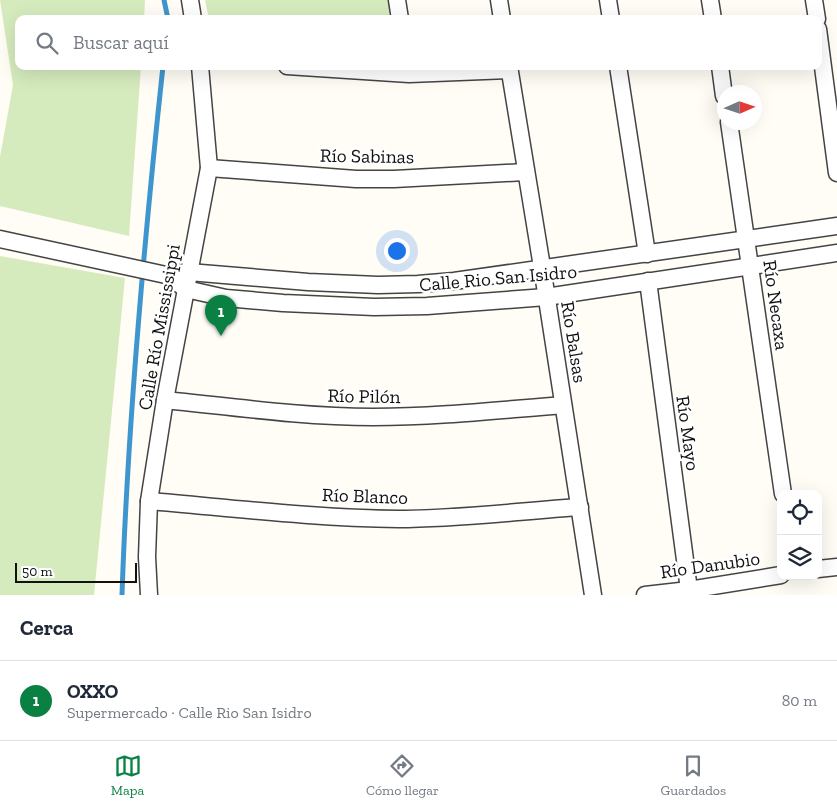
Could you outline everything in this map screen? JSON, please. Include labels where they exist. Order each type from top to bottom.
[{"type":"street","points":[[190,0],[192,15]]},
{"type":"street","points":[[397,0],[399,15]]},
{"type":"street","points":[[499,0],[501,15]]},
{"type":"street","points":[[608,0],[610,15]]},
{"type":"street","points":[[710,0],[712,15]]},
{"type":"street","points":[[814,0],[816,15]]},
{"type":"street","points":[[822,59],[837,173]]},
{"type":"street","name":"Calle Río Mississippi","points":[[149,595],[147,557],[149,501],[165,400],[209,168],[200,70]]},
{"type":"street","name":"Río Balsas","points":[[509,70],[593,595]]},
{"type":"street","points":[[619,70],[647,254]]},
{"type":"street","points":[[721,70],[723,85]]},
{"type":"street","name":"Río Necaxa","points":[[729,130],[782,490]]},
{"type":"street","name":"Río Sabinas","points":[[209,168],[356,179],[525,172]]},
{"type":"street","name":"Calle Rio San Isidro","points":[[160,274],[189,272],[308,282],[388,285],[454,281],[837,226]]},
{"type":"street","name":"Calle Rio San Isidro","points":[[0,239],[160,274],[186,289],[226,298],[374,307],[447,305],[546,297],[837,253]]},
{"type":"street","name":"Río Mayo","points":[[648,281],[689,590]]},
{"type":"street","name":"Río Pilón","points":[[165,400],[325,416],[374,417],[444,415],[563,405]]},
{"type":"street","name":"Río Blanco","points":[[149,501],[324,516],[398,519],[436,518],[580,507]]},
{"type":"street","points":[[822,569],[837,567]]},
{"type":"street","name":"Río Danubio","points":[[645,595],[777,576]]},
{"type":"green space","points":[[0,0],[145,0],[144,15],[15,15],[15,70],[141,70],[129,236],[0,206],[0,157],[13,85]]},
{"type":"green space","points":[[205,0],[389,0],[391,15],[208,15]]},
{"type":"green space","points":[[0,256],[125,278],[94,595],[0,595]]},
{"type":"waterway","points":[[164,0],[167,15]]},
{"type":"waterway","points":[[122,595],[128,462],[138,330],[163,70]]},
{"type":"place","name":"OXXO","points":[[221,336]]}]
